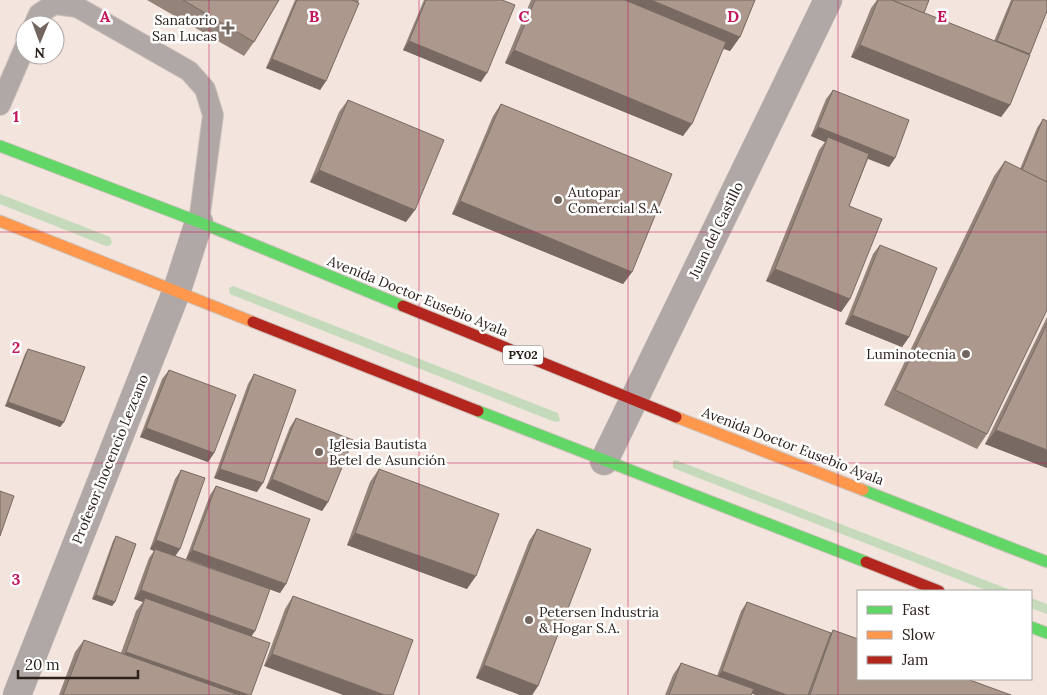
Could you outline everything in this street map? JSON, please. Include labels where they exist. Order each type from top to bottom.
[{"type":"highway","name":"Avenida Doctor Eusebio Ayala","points":[[0,146],[199,222],[633,400],[1047,562]]},
{"type":"highway","points":[[0,221],[604,461],[936,590]]},
{"type":"highway","points":[[1032,627],[1047,633]]},
{"type":"street","name":"Juan del Castillo","points":[[604,461],[828,0]]},
{"type":"street","name":"Profesor Inocencio Lezcano","points":[[17,695],[177,290],[199,222]]},
{"type":"lane","points":[[39,15],[54,4],[77,7],[189,71],[205,89],[213,115],[199,222]]},
{"type":"lane","points":[[0,105],[17,65]]},
{"type":"green space","points":[[0,194],[110,237],[112,243],[106,246],[0,204]]},
{"type":"green space","points":[[233,286],[558,413],[560,421],[555,422],[230,294],[229,288]]},
{"type":"green space","points":[[676,460],[1010,590],[985,590],[673,468],[673,461]]},
{"type":"green space","points":[[1032,598],[1047,604],[1047,614],[1032,608]]},
{"type":"building","points":[[183,0],[279,0],[254,42]]},
{"type":"building","points":[[297,0],[352,0],[359,3],[326,81],[272,59]]},
{"type":"building","points":[[426,0],[502,0],[515,5],[487,73],[409,41]]},
{"type":"building","points":[[535,0],[625,0],[726,42],[692,124],[514,50]]},
{"type":"building","points":[[651,0],[755,0],[740,37]]},
{"type":"building","points":[[878,0],[892,0],[1030,55],[1010,105],[860,45]]},
{"type":"building","points":[[892,0],[929,0],[924,13]]},
{"type":"building","points":[[1013,0],[1047,0],[1047,11],[1030,54],[997,41]]},
{"type":"building","points":[[833,90],[909,120],[895,158],[818,127]]},
{"type":"building","points":[[348,100],[444,140],[415,210],[319,170]]},
{"type":"building","name":"Autopar Comercial S.A.","points":[[501,104],[672,174],[632,272],[460,201]]},
{"type":"building","points":[[1043,119],[1047,121],[1047,182],[1022,170]]},
{"type":"building","points":[[828,137],[869,154],[849,206],[882,219],[850,299],[775,269]]},
{"type":"building","name":"Luminotecnia","points":[[1005,161],[1047,182],[1047,310],[987,434],[895,390]]},
{"type":"building","points":[[880,245],[937,268],[909,337],[852,315]]},
{"type":"building","points":[[1047,324],[1047,450],[996,430]]},
{"type":"building","points":[[28,349],[85,367],[64,422],[8,402]]},
{"type":"building","points":[[169,370],[236,395],[214,453],[146,428]]},
{"type":"building","points":[[254,374],[296,390],[263,483],[220,469]]},
{"type":"building","points":[[296,418],[353,440],[328,502],[272,479]]},
{"type":"building","points":[[379,469],[499,514],[476,576],[355,533]]},
{"type":"building","points":[[181,470],[205,478],[180,549],[156,540]]},
{"type":"building","points":[[216,486],[310,519],[286,584],[192,550]]},
{"type":"building","points":[[0,491],[14,496],[0,536]]},
{"type":"building","name":"Petersen Industria & Hogar S.A.","points":[[537,529],[591,549],[538,686],[484,665]]},
{"type":"building","points":[[116,536],[136,544],[115,602],[96,595]]},
{"type":"building","points":[[155,549],[270,589],[255,631],[141,590]]},
{"type":"building","points":[[293,596],[413,640],[393,695],[385,695],[272,654]]},
{"type":"building","points":[[145,598],[270,643],[251,695],[126,652]]},
{"type":"building","points":[[747,602],[831,633],[808,695],[787,695],[722,671]]},
{"type":"building","points":[[833,630],[857,639],[857,680],[970,680],[1011,695],[810,695]]},
{"type":"building","points":[[84,640],[239,695],[63,695]]},
{"type":"building","points":[[681,663],[754,689],[751,695],[669,695]]},
{"type":"traffic: fast","points":[[0,146],[199,222],[403,306]]},
{"type":"traffic: fast","points":[[478,411],[866,562]]},
{"type":"traffic: fast","points":[[863,490],[1047,562]]},
{"type":"traffic: fast","points":[[1032,627],[1047,633]]},
{"type":"traffic: slow","points":[[0,221],[253,322]]},
{"type":"traffic: slow","points":[[676,417],[863,490]]},
{"type":"traffic: jam","points":[[403,306],[676,417]]},
{"type":"traffic: jam","points":[[253,322],[478,411]]},
{"type":"traffic: jam","points":[[866,562],[936,590]]},
{"type":"place","name":"Sanatorio San Lucas","points":[[228,28]]},
{"type":"place","name":"Autopar Comercial S.A.","points":[[558,200]]},
{"type":"place","name":"Luminotecnia","points":[[966,354]]},
{"type":"place","name":"Iglesia Bautista Betel de Asunción","points":[[319,452]]},
{"type":"place","name":"Petersen Industria & Hogar S.A.","points":[[529,620]]}]
